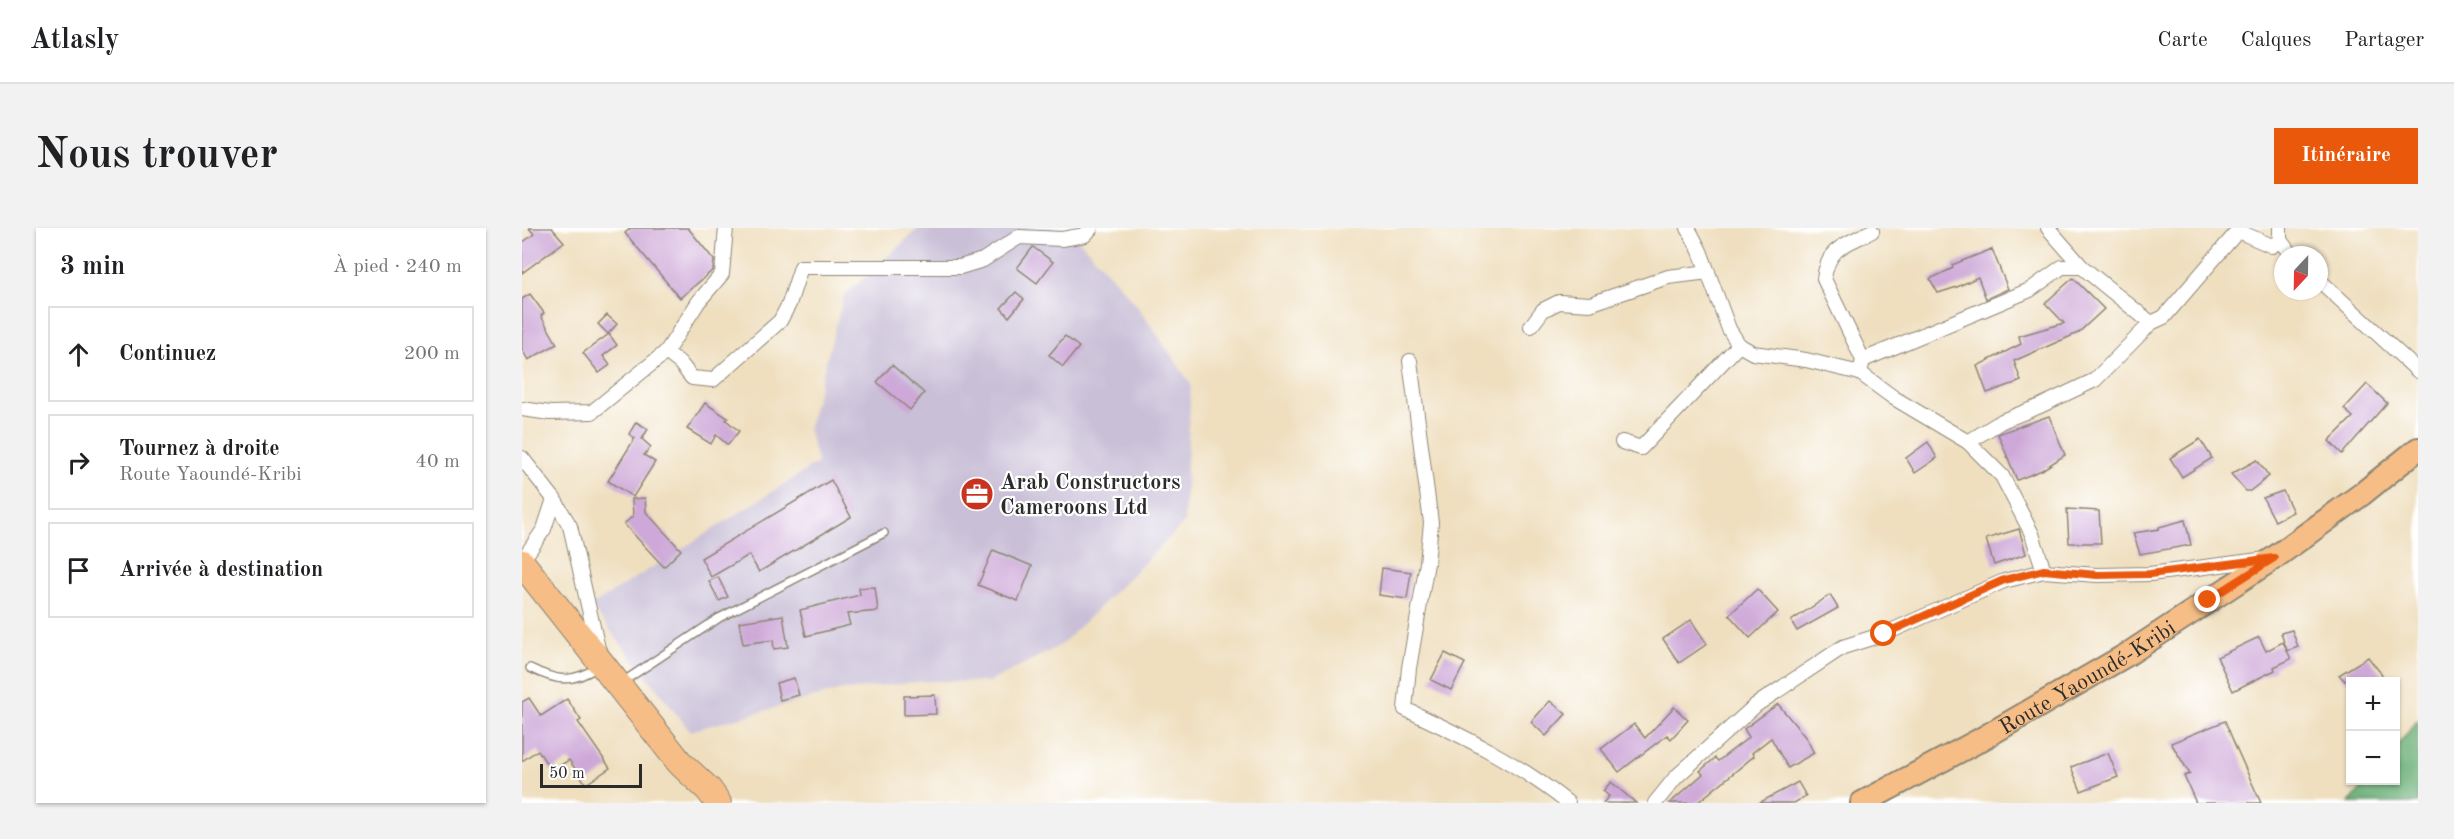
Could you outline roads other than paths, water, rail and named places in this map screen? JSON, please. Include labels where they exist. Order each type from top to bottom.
[{"type":"highway","points":[[522,562],[680,763],[709,790],[718,803]]},
{"type":"highway","points":[[680,763],[697,803]]},
{"type":"main road","name":"Route Yaoundé-Kribi","points":[[1862,803],[1978,741],[2128,654],[2274,558],[2362,494],[2418,449]]},
{"type":"street","points":[[522,409],[550,413],[592,412],[666,352],[699,301],[722,274],[726,228]]},
{"type":"street","points":[[666,352],[680,363],[692,378],[713,380],[780,321],[789,304],[801,267],[960,267],[984,260],[1019,237],[1062,239],[1085,235],[1091,228]]},
{"type":"street","points":[[1689,228],[1729,329],[1739,345],[1753,353],[1861,366],[2030,290],[2062,267],[2082,267]]},
{"type":"street","points":[[2048,228],[2082,267],[2151,323]]},
{"type":"street","points":[[1968,442],[2002,421],[2095,380],[2151,323],[2164,317],[2237,230],[2272,246],[2280,234]]},
{"type":"street","points":[[1872,231],[1836,249],[1825,266],[1824,279],[1861,366],[1894,398],[1968,442],[2002,476],[2032,534],[2044,570]]},
{"type":"street","points":[[1531,326],[1543,310],[1559,302],[1590,304],[1668,277],[1708,272]]},
{"type":"street","points":[[2328,288],[2418,371]]},
{"type":"street","points":[[1622,442],[1641,448],[1739,345]]},
{"type":"street","points":[[1410,361],[1431,523],[1428,563],[1409,668],[1405,709],[1466,737],[1506,759],[1538,779],[1568,803]]},
{"type":"street","points":[[522,458],[554,499],[570,526],[602,663]]},
{"type":"street","points":[[522,562],[544,529],[554,499]]},
{"type":"street","points":[[1655,803],[1676,777],[1756,705],[1843,647],[1884,634],[2004,580],[2044,570],[2097,575],[2150,574],[2274,558]]},
{"type":"lane","points":[[618,685],[719,618],[884,533]]},
{"type":"lane","points":[[530,668],[546,676],[570,680],[587,674],[602,663]]},
{"type":"place","name":"Arab Constructors Cameroons Ltd","points":[[977,494]]}]
